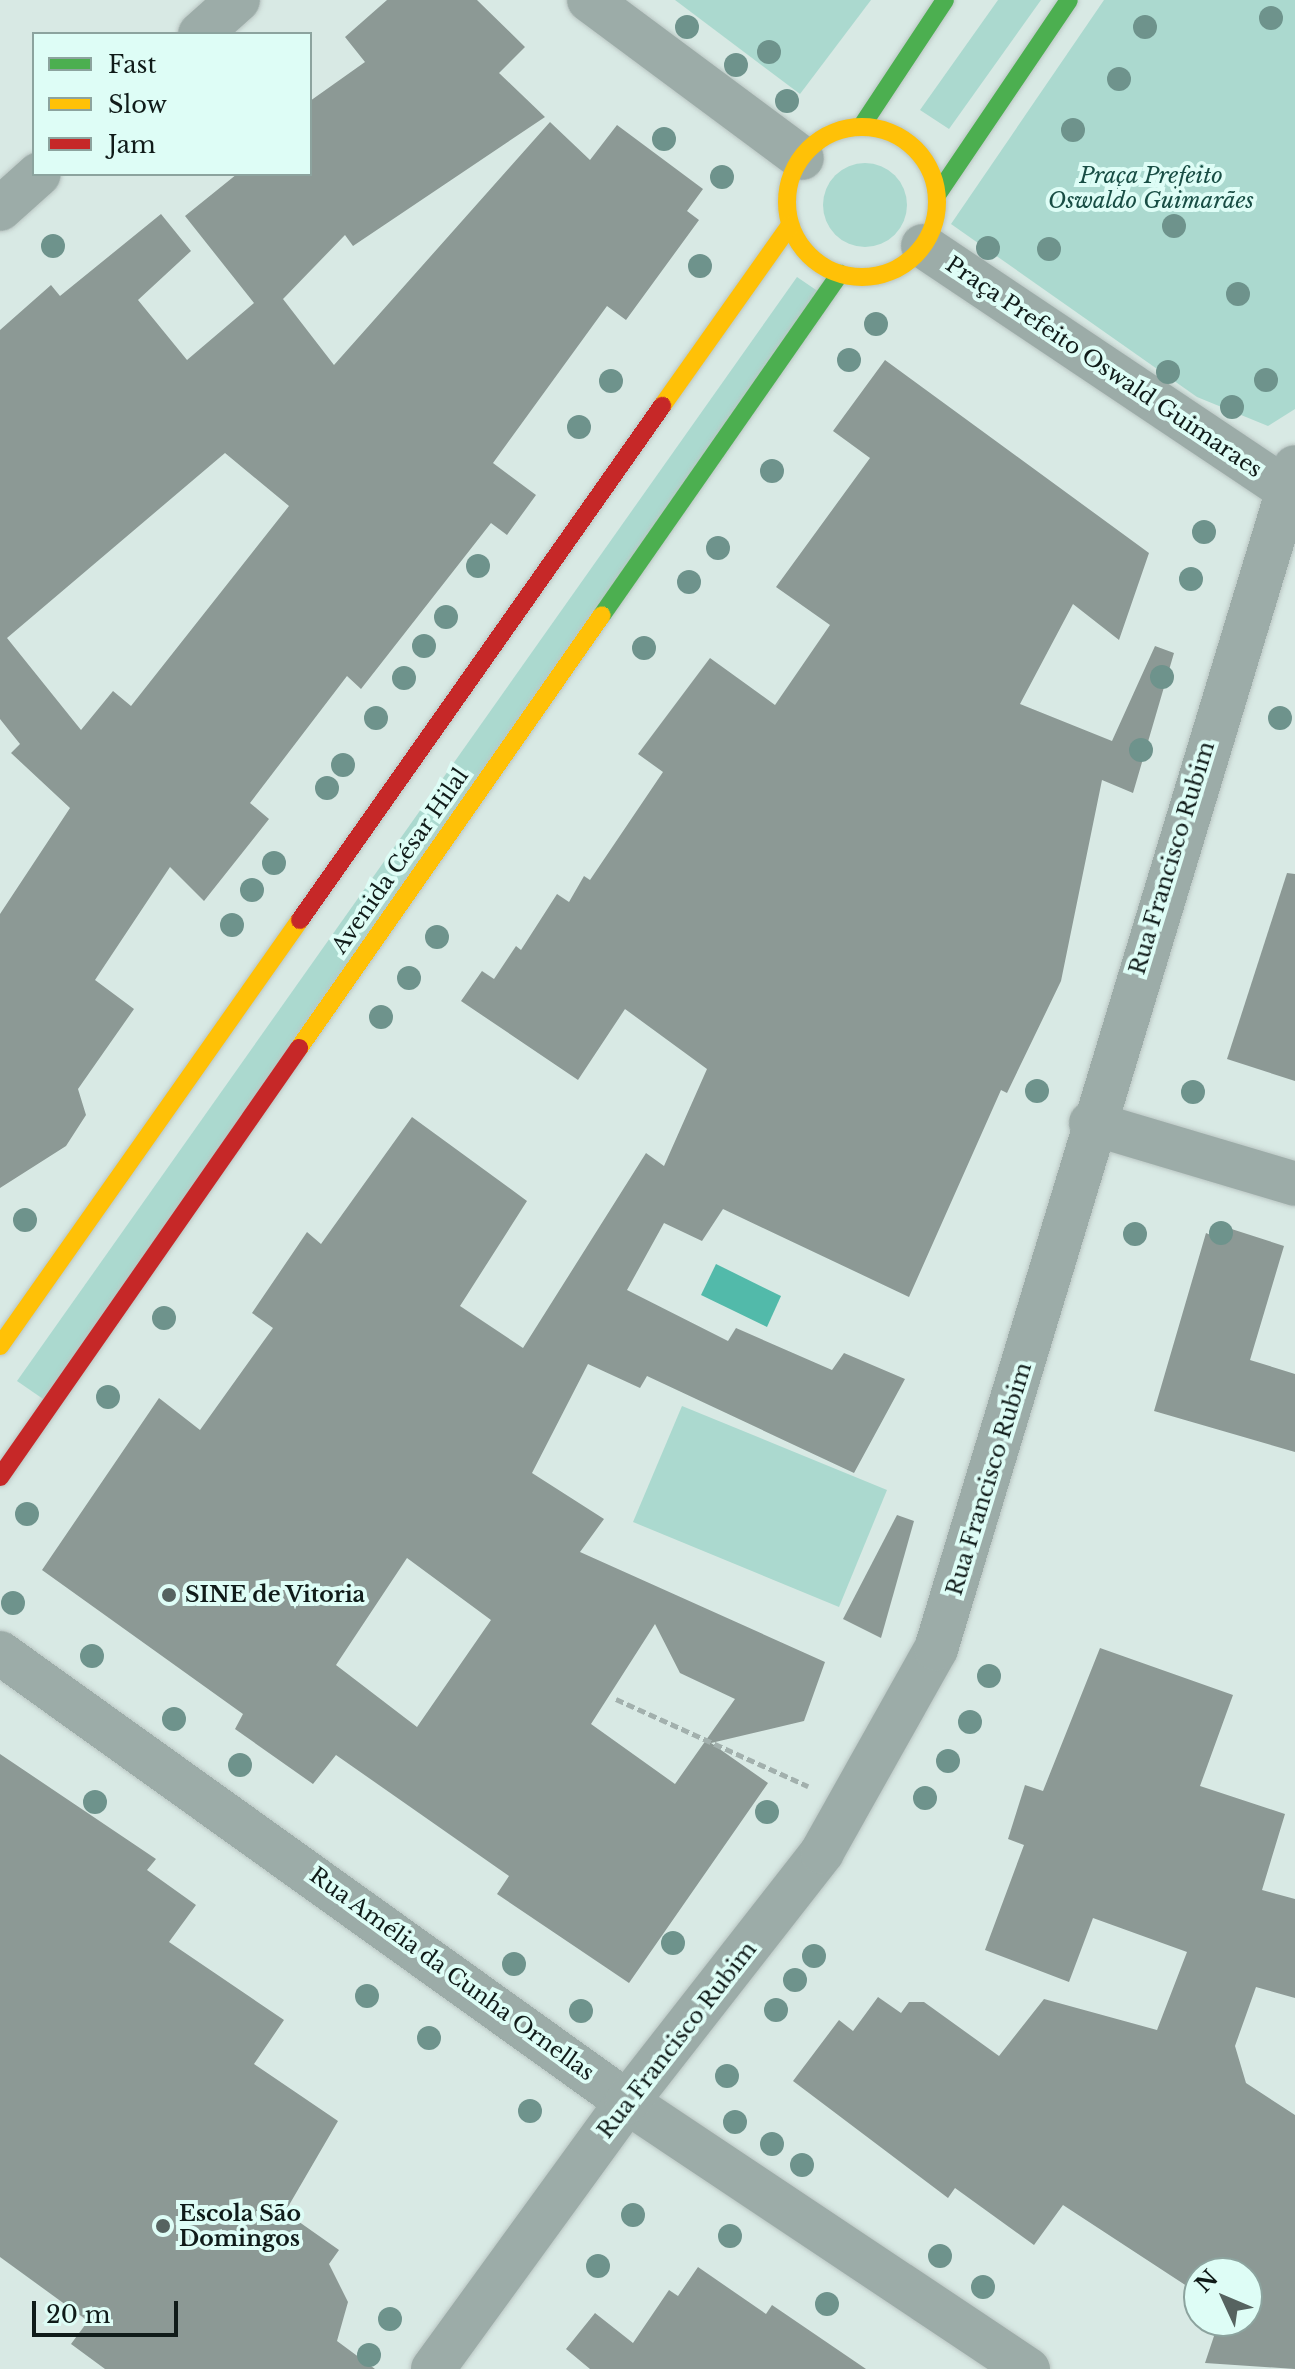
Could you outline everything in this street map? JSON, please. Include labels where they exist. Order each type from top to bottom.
[{"type":"street","points":[[202,32],[238,0]]},
{"type":"street","points":[[589,0],[802,158]]},
{"type":"street","points":[[861,127],[945,0]]},
{"type":"street","points":[[937,195],[912,146],[861,127],[835,132],[802,158],[788,190],[790,225],[809,255],[840,274],[892,271],[923,246],[937,195],[1069,0]]},
{"type":"street","points":[[2,203],[36,176]]},
{"type":"street","points":[[0,1346],[790,225]]},
{"type":"street","name":"Praça Prefeito Oswald Guimaraes","points":[[923,246],[1292,479]]},
{"type":"street","name":"Avenida César Hilal","points":[[0,1477],[840,274]]},
{"type":"street","name":"Rua Francisco Rubim","points":[[433,2369],[627,2102],[814,1863],[936,1649],[996,1464],[1091,1123],[1292,479]]},
{"type":"street","points":[[1091,1123],[1295,1184]]},
{"type":"street","name":"Rua Amélia da Cunha Ornellas","points":[[0,1653],[627,2102],[1028,2369]]},
{"type":"path","points":[[616,1699],[631,1699],[848,1805]]},
{"type":"green space","points":[[675,0],[871,0],[800,94]]},
{"type":"green space","points":[[998,0],[1041,0],[949,129],[920,110]]},
{"type":"green space","name":"Praça Prefeito Oswaldo Guimarães","points":[[1104,0],[1295,0],[1295,409],[1268,426],[1197,397],[951,224]]},
{"type":"green space","points":[[865,163],[881,166],[895,175],[904,189],[907,205],[904,221],[895,235],[881,244],[865,247],[849,244],[835,235],[826,221],[823,205],[826,189],[835,175],[849,166]]},
{"type":"green space","points":[[797,277],[822,294],[46,1401],[17,1381]]},
{"type":"green space","points":[[682,1406],[887,1490],[839,1607],[633,1522]]},
{"type":"shaded area","points":[[716,1264],[781,1296],[767,1327],[701,1295]]},
{"type":"building","points":[[387,0],[477,0],[525,47],[499,73],[545,117],[353,246],[345,235],[283,299],[334,365],[550,122],[590,160],[617,125],[703,189],[687,211],[699,220],[626,320],[607,306],[493,463],[536,495],[507,535],[491,523],[361,689],[347,676],[250,803],[269,819],[204,901],[170,867],[95,980],[134,1009],[78,1089],[86,1115],[66,1146],[0,1188],[0,914],[70,808],[11,753],[20,744],[0,719],[0,330],[51,285],[60,296],[161,214],[191,251],[138,300],[187,360],[254,303],[185,216],[235,176],[312,176],[312,100],[365,62],[345,37]],"holes":[[[225,453],[289,506],[131,706],[113,691],[81,730],[7,638]]]},
{"type":"building","points":[[885,360],[1149,553],[1119,640],[1073,604],[1020,704],[1112,741],[1155,646],[1174,653],[1133,793],[1102,780],[1061,981],[1007,1093],[1001,1090],[909,1297],[723,1209],[702,1241],[664,1223],[627,1290],[728,1341],[736,1328],[832,1370],[844,1353],[905,1379],[854,1473],[647,1376],[640,1388],[588,1364],[532,1473],[604,1519],[580,1552],[825,1662],[804,1721],[711,1743],[768,1783],[629,1983],[497,1894],[509,1876],[336,1755],[313,1784],[235,1729],[243,1714],[42,1570],[159,1398],[200,1430],[273,1328],[252,1313],[307,1232],[321,1244],[412,1117],[527,1201],[460,1306],[523,1348],[646,1153],[664,1166],[707,1069],[625,1009],[578,1080],[461,1001],[482,971],[494,979],[516,946],[521,950],[557,894],[569,902],[584,876],[590,880],[663,772],[638,754],[710,658],[775,705],[830,625],[776,587],[870,458],[833,431]],"holes":[[[407,1558],[491,1620],[417,1727],[336,1665]],[[655,1624],[680,1673],[735,1699],[675,1784],[591,1724]]]},
{"type":"building","points":[[1287,873],[1295,874],[1295,1081],[1227,1059]]},
{"type":"building","points":[[1219,1225],[1284,1246],[1250,1360],[1295,1374],[1295,1452],[1154,1411],[1206,1233],[1213,1236]]},
{"type":"building","points":[[897,1515],[914,1521],[881,1638],[843,1619]]},
{"type":"building","points":[[1100,1648],[1233,1695],[1200,1786],[1285,1814],[1262,1890],[1295,1899],[1295,1998],[1256,1987],[1235,2046],[1246,2083],[1295,2115],[1295,2369],[1205,2363],[1214,2337],[1263,2337],[1263,2257],[1183,2257],[1183,2284],[1063,2205],[1034,2245],[955,2188],[948,2198],[793,2081],[839,2020],[853,2031],[878,1997],[901,2013],[909,2002],[924,2002],[999,2056],[1044,1999],[1157,2030],[1187,1952],[1093,1918],[1069,1982],[985,1950],[1024,1845],[1008,1839],[1025,1785],[1043,1791]]},
{"type":"building","points":[[0,1754],[156,1859],[147,1870],[196,1905],[169,1942],[284,2020],[254,2064],[338,2121],[285,2212],[339,2250],[329,2264],[348,2302],[337,2341],[375,2369],[105,2369],[71,2344],[88,2321],[0,2257]]},
{"type":"building","points":[[698,2267],[766,2314],[772,2305],[866,2369],[590,2369],[566,2349],[595,2313],[633,2343],[669,2290],[678,2296]]},
{"type":"traffic: fast","points":[[861,127],[945,0]]},
{"type":"traffic: fast","points":[[937,195],[1069,0]]},
{"type":"traffic: fast","points":[[602,615],[840,274]]},
{"type":"traffic: slow","points":[[862,127],[891,133],[915,149],[931,173],[937,202],[931,231],[915,255],[891,271],[862,277],[833,271],[809,255],[793,231],[787,202],[793,173],[809,149],[833,133],[862,127]]},
{"type":"traffic: slow","points":[[662,406],[790,225]]},
{"type":"traffic: slow","points":[[299,1048],[602,615]]},
{"type":"traffic: slow","points":[[0,1346],[300,920]]},
{"type":"traffic: jam","points":[[300,920],[662,406]]},
{"type":"traffic: jam","points":[[0,1477],[299,1048]]},
{"type":"place","name":"SINE de Vitoria","points":[[169,1595]]},
{"type":"place","name":"Escola São Domingos","points":[[163,2226]]}]
